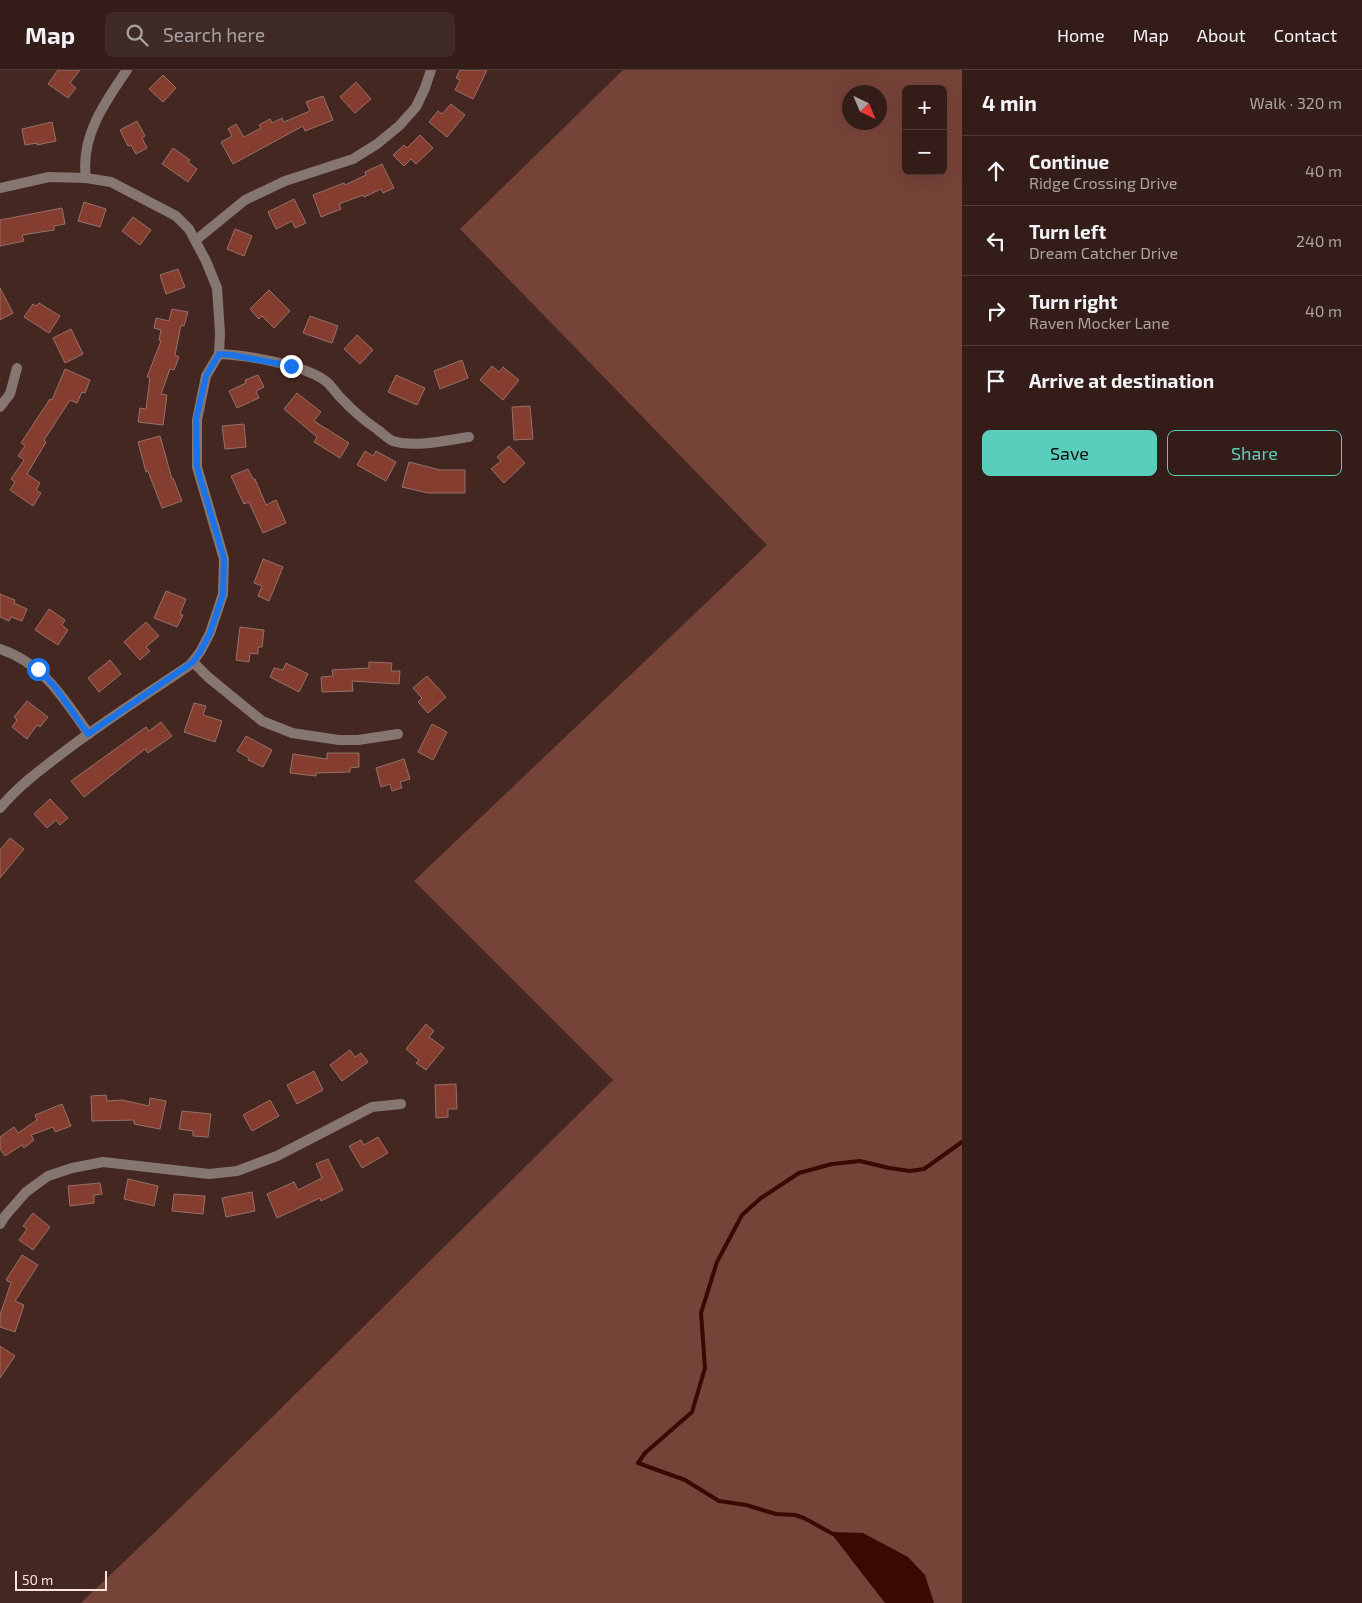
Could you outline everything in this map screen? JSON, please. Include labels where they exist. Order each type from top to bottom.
[{"type":"street","points":[[86,178],[84,167],[88,140],[103,105],[127,70]]},
{"type":"street","points":[[196,240],[244,200],[285,181],[353,159],[378,144],[399,126],[416,107],[431,70]]},
{"type":"street","points":[[0,188],[49,177],[86,178],[110,182],[176,216],[189,229],[196,240],[217,288],[220,333],[219,354],[206,376],[196,420],[197,467],[224,559],[223,594],[210,633],[193,662],[88,734],[34,775],[0,808]]},
{"type":"street","points":[[219,354],[291,366],[315,374],[328,383],[343,401],[363,419],[392,440],[405,443],[469,437]]},
{"type":"street","points":[[0,406],[10,394],[16,368]]},
{"type":"street","points":[[0,650],[19,657],[47,678],[88,734]]},
{"type":"street","points":[[193,662],[208,677],[262,720],[292,733],[340,740],[358,740],[398,734]]},
{"type":"street","points":[[0,1224],[4,1216],[26,1192],[48,1176],[72,1168],[103,1162],[209,1174],[237,1171],[277,1156],[372,1107],[401,1104]]},
{"type":"shaded area","points":[[623,70],[962,70],[962,1603],[81,1603],[177,1511],[613,1080],[414,881],[767,545],[460,229]]},
{"type":"shaded area","points":[[830,1532],[863,1533],[908,1557],[925,1575],[934,1603],[885,1603]]},
{"type":"building","points":[[58,70],[80,70],[70,83],[76,88],[68,98],[48,84]]},
{"type":"building","points":[[460,70],[487,70],[473,99],[455,90],[460,80],[456,78]]},
{"type":"building","points":[[163,75],[176,88],[163,102],[149,89]]},
{"type":"building","points":[[356,82],[371,99],[355,113],[340,97]]},
{"type":"building","points":[[323,96],[333,120],[305,131],[303,126],[233,164],[221,142],[232,136],[228,129],[236,124],[244,137],[261,128],[259,125],[270,119],[272,123],[282,118],[284,122],[310,111],[306,102]]},
{"type":"building","points":[[451,104],[465,115],[447,137],[429,122],[438,111],[442,114]]},
{"type":"building","points":[[137,121],[145,136],[142,138],[147,148],[136,154],[131,145],[128,146],[120,130]]},
{"type":"building","points":[[52,122],[56,141],[37,145],[37,143],[25,145],[22,129]]},
{"type":"building","points":[[420,135],[433,148],[416,164],[411,159],[404,166],[393,155],[404,145],[407,148]]},
{"type":"building","points":[[173,148],[190,160],[188,162],[197,169],[188,182],[162,164]]},
{"type":"building","points":[[382,164],[394,188],[383,193],[381,189],[364,197],[363,195],[339,204],[341,209],[321,217],[313,195],[344,183],[345,185],[366,175],[365,172]]},
{"type":"building","points":[[294,199],[306,223],[295,228],[292,221],[276,229],[268,212]]},
{"type":"building","points":[[84,202],[106,209],[100,227],[78,221]]},
{"type":"building","points":[[62,208],[65,224],[54,226],[54,230],[22,235],[24,241],[0,246],[0,220]]},
{"type":"building","points":[[133,217],[151,230],[140,245],[122,231]]},
{"type":"building","points":[[235,229],[252,236],[244,256],[227,249]]},
{"type":"building","points":[[178,269],[185,287],[166,294],[160,275]]},
{"type":"building","points":[[0,288],[13,313],[0,320]]},
{"type":"building","points":[[269,290],[290,311],[274,328],[262,316],[259,319],[250,309]]},
{"type":"building","points":[[39,303],[60,316],[49,333],[24,317],[33,304],[36,306]]},
{"type":"building","points":[[172,309],[188,312],[184,326],[181,325],[175,355],[179,357],[174,370],[170,369],[161,394],[167,395],[163,425],[138,422],[140,408],[146,409],[150,378],[147,377],[161,341],[159,340],[161,330],[154,328],[156,318],[169,321]]},
{"type":"building","points":[[310,316],[338,326],[332,343],[303,333]]},
{"type":"building","points":[[71,329],[83,354],[65,363],[53,338]]},
{"type":"building","points":[[357,335],[373,350],[360,364],[344,349]]},
{"type":"building","points":[[462,360],[468,378],[440,389],[434,371]]},
{"type":"building","points":[[492,366],[499,372],[503,367],[519,380],[503,400],[480,380]]},
{"type":"building","points":[[65,369],[90,380],[85,393],[82,392],[77,403],[70,400],[44,440],[46,442],[27,474],[40,483],[36,490],[41,493],[33,506],[10,490],[15,482],[11,479],[24,460],[18,456],[25,446],[21,443],[50,399],[52,400]]},
{"type":"building","points":[[258,375],[264,387],[256,391],[259,398],[237,408],[229,391],[246,383],[245,380]]},
{"type":"building","points":[[396,375],[425,388],[417,405],[388,392]]},
{"type":"building","points":[[297,393],[321,412],[314,421],[349,443],[340,458],[314,442],[317,437],[284,409]]},
{"type":"building","points":[[530,406],[533,439],[514,440],[512,407]]},
{"type":"building","points":[[244,424],[246,447],[225,449],[222,426]]},
{"type":"building","points":[[160,436],[172,479],[182,501],[162,508],[148,471],[146,472],[138,442]]},
{"type":"building","points":[[509,446],[525,463],[504,483],[491,469],[501,461],[497,457]]},
{"type":"building","points":[[365,451],[373,456],[376,451],[396,462],[386,481],[357,465]]},
{"type":"building","points":[[409,462],[440,470],[465,470],[465,493],[428,493],[402,487]]},
{"type":"building","points":[[248,469],[253,479],[255,479],[266,505],[276,500],[286,523],[263,533],[249,502],[244,504],[231,476]]},
{"type":"building","points":[[263,559],[283,567],[269,601],[258,596],[262,586],[254,583]]},
{"type":"building","points":[[166,591],[186,599],[180,614],[183,615],[177,627],[154,618]]},
{"type":"building","points":[[0,594],[15,600],[14,603],[27,609],[22,621],[11,617],[9,621],[0,617]]},
{"type":"building","points":[[49,609],[65,620],[62,625],[68,630],[58,645],[35,630]]},
{"type":"building","points":[[146,622],[159,636],[146,647],[150,651],[140,660],[124,642]]},
{"type":"building","points":[[240,627],[264,630],[262,647],[258,647],[258,654],[250,653],[249,662],[236,660]]},
{"type":"building","points":[[110,660],[121,674],[99,692],[88,678]]},
{"type":"building","points":[[369,662],[392,663],[391,671],[400,671],[399,684],[352,681],[353,691],[322,692],[321,677],[333,676],[332,670],[369,668]]},
{"type":"building","points":[[286,663],[308,674],[299,692],[270,677],[274,668],[283,670]]},
{"type":"building","points":[[427,676],[446,697],[428,713],[418,702],[422,698],[413,688]]},
{"type":"building","points":[[27,701],[48,717],[40,727],[37,725],[27,739],[12,727],[17,720],[14,717]]},
{"type":"building","points":[[194,703],[206,706],[203,715],[222,721],[215,742],[184,732]]},
{"type":"building","points":[[161,722],[172,736],[148,753],[145,749],[84,797],[71,781],[146,727],[149,731]]},
{"type":"building","points":[[432,724],[447,732],[433,760],[418,752]]},
{"type":"building","points":[[246,736],[272,750],[263,767],[248,760],[249,758],[237,751]]},
{"type":"building","points":[[327,753],[359,753],[359,767],[350,768],[350,772],[316,773],[316,776],[290,773],[293,754],[327,759]]},
{"type":"building","points":[[404,759],[410,779],[400,782],[402,788],[392,791],[390,784],[381,787],[376,768]]},
{"type":"building","points":[[50,799],[68,818],[60,825],[56,820],[47,828],[34,814]]},
{"type":"building","points":[[10,838],[24,849],[0,878],[0,850]]},
{"type":"building","points":[[426,1024],[434,1031],[429,1037],[444,1048],[426,1070],[416,1063],[419,1060],[406,1049]]},
{"type":"building","points":[[350,1050],[355,1057],[361,1053],[368,1062],[342,1081],[330,1065]]},
{"type":"building","points":[[314,1071],[323,1090],[297,1104],[287,1085]]},
{"type":"building","points":[[456,1084],[457,1109],[448,1109],[448,1117],[436,1118],[435,1085]]},
{"type":"building","points":[[106,1095],[107,1101],[122,1100],[149,1106],[150,1098],[166,1101],[160,1129],[134,1124],[134,1120],[92,1121],[91,1096]]},
{"type":"building","points":[[270,1100],[279,1116],[252,1131],[243,1115]]},
{"type":"building","points":[[62,1104],[71,1126],[55,1132],[53,1127],[31,1135],[34,1140],[24,1148],[22,1145],[5,1156],[0,1149],[0,1137],[14,1127],[18,1133],[37,1120],[35,1115]]},
{"type":"building","points":[[182,1111],[211,1114],[208,1137],[193,1136],[193,1131],[179,1129]]},
{"type":"building","points":[[378,1137],[388,1153],[362,1168],[349,1146],[361,1140],[364,1145]]},
{"type":"building","points":[[328,1159],[343,1190],[321,1201],[320,1198],[277,1218],[267,1194],[294,1182],[298,1190],[322,1178],[316,1164]]},
{"type":"building","points":[[128,1179],[158,1186],[154,1206],[124,1199]]},
{"type":"building","points":[[100,1183],[102,1194],[94,1195],[94,1203],[70,1206],[68,1186]]},
{"type":"building","points":[[252,1192],[255,1211],[226,1217],[222,1198]]},
{"type":"building","points":[[174,1194],[205,1196],[203,1214],[172,1211]]},
{"type":"building","points":[[33,1213],[50,1227],[33,1250],[19,1240],[27,1229],[23,1226]]},
{"type":"building","points":[[22,1255],[38,1265],[15,1301],[24,1305],[15,1332],[0,1327],[0,1315],[11,1283],[6,1280]]},
{"type":"building","points":[[0,1346],[15,1356],[0,1378]]},
{"type":"waterway","points":[[833,1534],[795,1515],[776,1514],[746,1505],[719,1501],[685,1480],[638,1463],[645,1453],[692,1412],[705,1368],[701,1313],[717,1262],[742,1215],[761,1198],[799,1173],[832,1164],[860,1161],[910,1171],[924,1169],[962,1142]]},
{"type":"route","points":[[38,669],[55,687],[88,734],[193,662],[210,633],[223,594],[224,559],[197,467],[196,420],[202,401],[206,376],[219,354],[291,366]]}]
